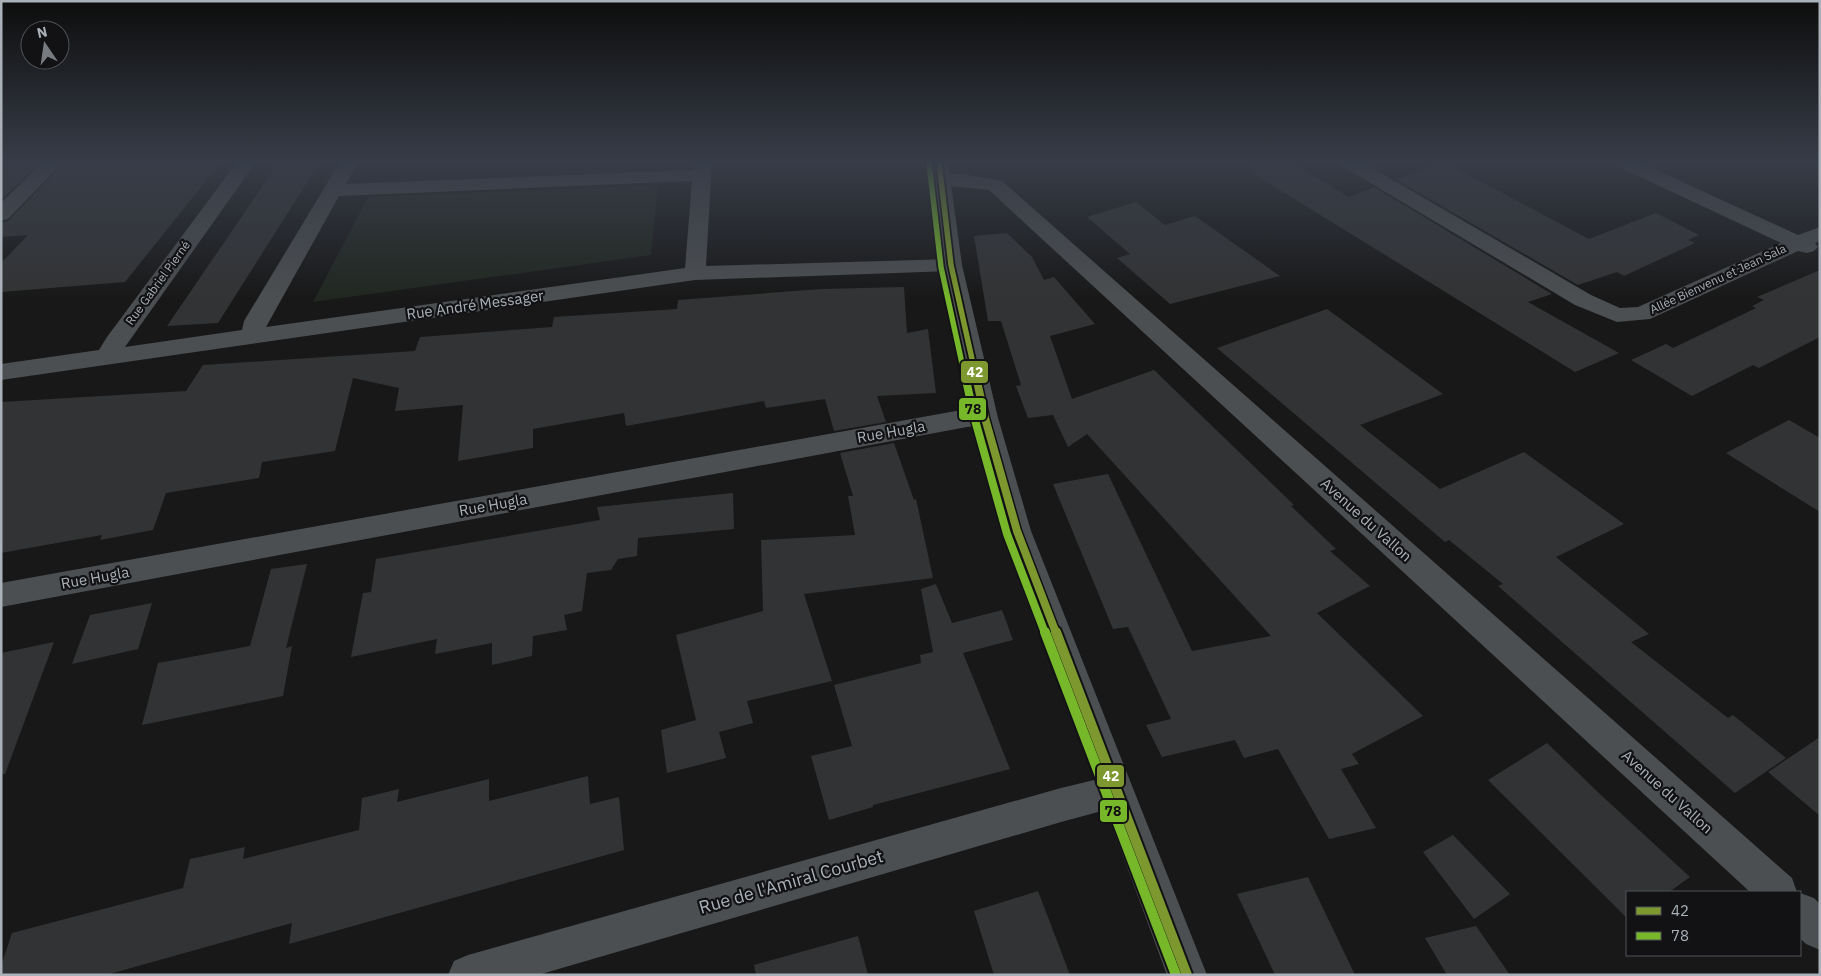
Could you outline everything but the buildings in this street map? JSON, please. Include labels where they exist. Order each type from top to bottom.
[{"type":"street","name":"Rue Gabriel Pierné","points":[[108,358],[116,342],[214,208]]},
{"type":"street","points":[[252,337],[256,321],[323,208]]},
{"type":"street","points":[[696,273],[700,208]]},
{"type":"street","points":[[944,208],[951,265],[985,418],[1017,531],[1115,792],[1187,975]]},
{"type":"street","name":"Avenue du Vallon","points":[[1021,208],[1777,891]]},
{"type":"street","name":"Allée Bienvenu et Jean Sala","points":[[1426,208],[1583,300],[1617,315],[1642,314],[1820,233]]},
{"type":"street","points":[[1722,208],[1820,253]]},
{"type":"street","name":"Rue André Messager","points":[[1,372],[696,273],[951,265]]},
{"type":"street","name":"Rue Hugla","points":[[1,595],[967,418],[985,418]]},
{"type":"street","name":"Rue de l'Amiral Courbet","points":[[468,975],[1061,805],[1115,792]]},
{"type":"street","points":[[1801,913],[1820,930]]},
{"type":"shaded area","points":[[362,208],[656,208],[651,255],[313,302]]},
{"type":"transit line","name":"78","points":[[934,208],[941,267],[975,420],[1007,534],[1176,975]]},
{"type":"transit line","name":"42","points":[[944,208],[951,265],[985,418],[1017,531],[1187,975]]}]
